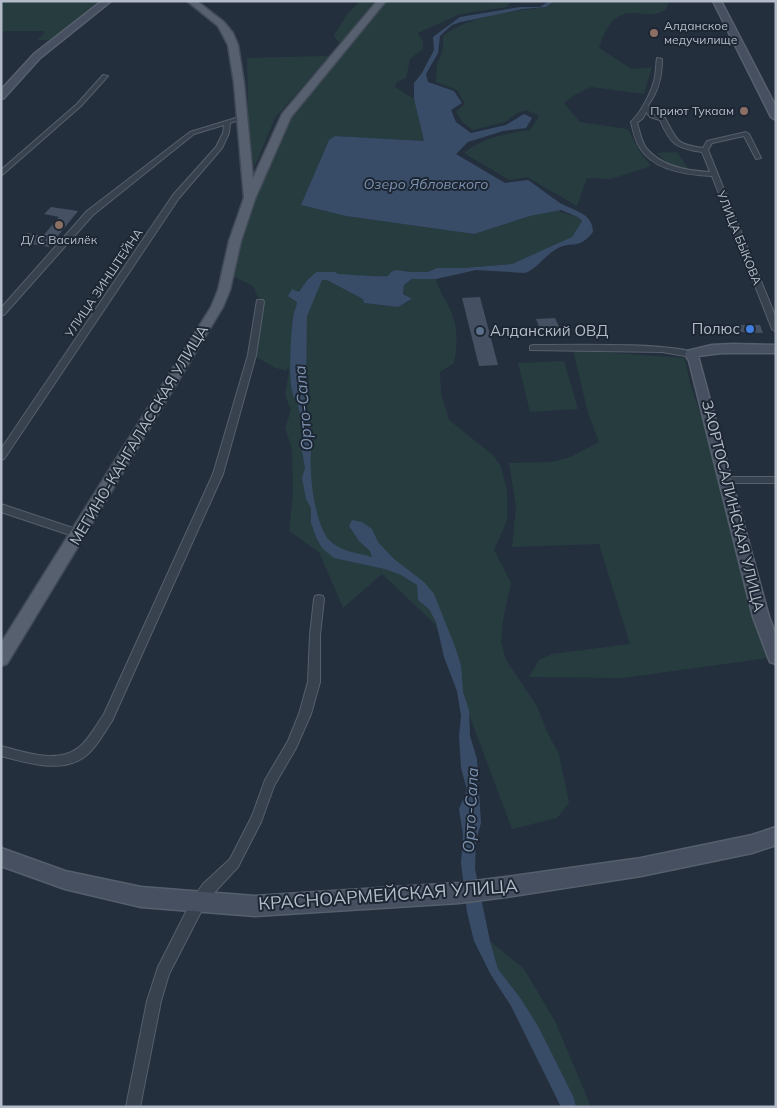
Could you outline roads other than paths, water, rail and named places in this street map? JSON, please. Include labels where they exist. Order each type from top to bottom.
[{"type":"main road","points":[[191,1],[222,24],[228,33],[233,45],[239,83],[241,118]]},
{"type":"main road","name":"МЕГИНО-КАНГАЛАССКАЯ УЛИЦА","points":[[1,659],[216,307],[224,290],[235,241],[249,199],[286,116],[382,1]]},
{"type":"main road","name":"МЕГИНО-КАНГАЛАССКАЯ УЛИЦА","points":[[241,118],[249,199]]},
{"type":"street","points":[[1,96],[43,51],[107,1]]},
{"type":"street","points":[[717,1],[776,117]]},
{"type":"street","name":"УЛИЦА БЫКОВА","points":[[659,59],[660,72],[652,97],[645,105],[641,118],[634,122],[644,150],[665,166],[681,171],[714,174]]},
{"type":"street","points":[[1,174],[79,105],[105,76]]},
{"type":"street","points":[[645,105],[652,116],[664,119],[672,140],[678,146],[705,150],[709,142],[746,134],[758,158]]},
{"type":"street","points":[[1,313],[90,213],[192,133],[227,124],[241,118]]},
{"type":"street","name":"УЛИЦА ЗИНШТЕЙНА","points":[[1,457],[176,197],[219,148],[226,133],[227,124]]},
{"type":"street","name":"УЛИЦА БЫКОВА","points":[[705,150],[776,329]]},
{"type":"street","points":[[1,751],[33,759],[67,759],[83,752],[108,716],[218,474],[252,355],[260,302]]},
{"type":"street","points":[[533,348],[662,349],[691,354],[703,350],[776,349]]},
{"type":"street","name":"ЗАОРТОСАЛИНСКАЯ УЛИЦА","points":[[691,354],[695,361],[761,617],[776,657]]},
{"type":"street","points":[[726,480],[776,480]]},
{"type":"street","points":[[1,508],[79,534]]},
{"type":"street","points":[[133,1107],[154,1001],[163,972],[198,903],[208,889],[234,863],[257,818],[269,784],[292,744],[305,714],[314,682],[315,635],[319,599]]},
{"type":"street","name":"КРАСНОАРМЕЙСКАЯ УЛИЦА","points":[[1,856],[65,880],[141,897],[255,906],[459,893],[641,867],[752,844],[776,836]]},
{"type":"water","name":"Озеро Ябловского","points":[[549,1],[555,1],[546,7],[523,9],[452,25],[440,36],[438,53],[426,74],[428,82],[454,91],[462,103],[451,110],[456,122],[471,133],[506,125],[524,114],[532,118],[526,128],[503,131],[468,142],[456,154],[505,183],[528,180],[560,203],[582,213],[590,221],[593,232],[580,243],[558,248],[525,273],[476,270],[436,279],[412,279],[404,285],[403,294],[412,299],[398,307],[364,303],[363,299],[323,278],[311,280],[305,290],[302,304],[304,312],[296,366],[307,417],[314,435],[311,474],[315,505],[323,531],[329,540],[338,547],[372,557],[370,551],[359,541],[349,526],[352,520],[362,522],[372,529],[378,542],[394,559],[424,582],[434,594],[454,644],[461,665],[463,692],[469,710],[470,736],[477,759],[481,823],[476,840],[475,869],[490,941],[498,969],[521,999],[539,1028],[574,1098],[576,1107],[561,1107],[511,1006],[491,975],[474,941],[467,912],[461,863],[463,835],[459,809],[467,790],[461,768],[459,736],[461,716],[457,691],[444,657],[436,622],[429,609],[418,600],[417,585],[401,575],[385,569],[334,558],[322,548],[311,523],[311,508],[306,499],[302,478],[305,468],[302,450],[303,428],[294,387],[292,342],[297,302],[288,296],[292,289],[299,292],[309,278],[318,275],[388,276],[396,270],[428,272],[437,268],[512,264],[572,237],[582,221],[578,217],[561,210],[530,216],[474,234],[346,216],[301,205],[329,140],[335,136],[424,141],[414,99],[414,83],[422,73],[434,50],[433,37],[460,17],[520,7],[540,7]]},
{"type":"waterway","name":"Орто-Сала","points":[[300,395],[298,380],[300,316],[317,276],[335,276]]},
{"type":"place","name":"Алданское медучилище","points":[[654,33]]},
{"type":"place","name":"Приют Тукаам","points":[[744,111]]},
{"type":"place","name":"Д/ С Василёк","points":[[59,225]]},
{"type":"place","name":"Полюс","points":[[750,329]]},
{"type":"place","name":"Алданский ОВД","points":[[480,331]]}]
